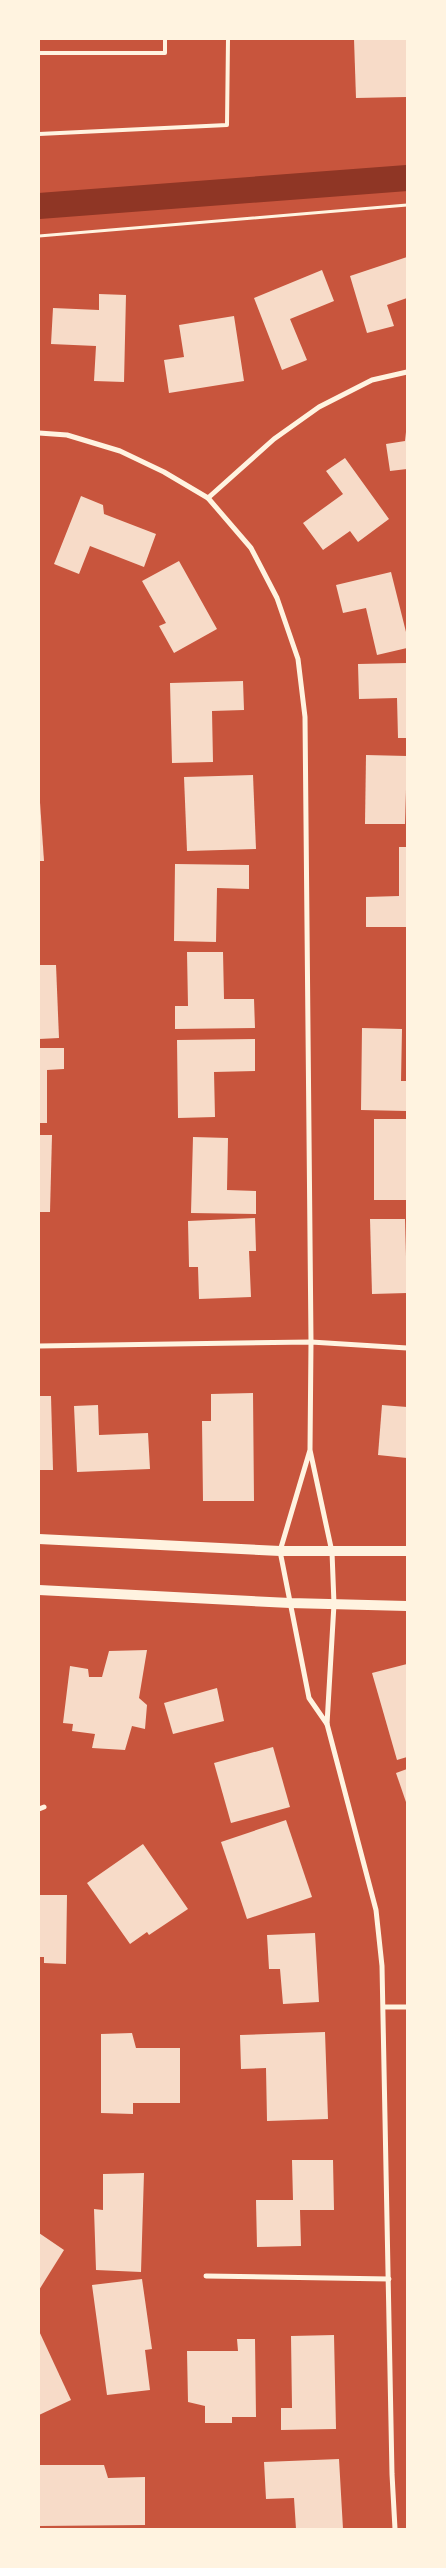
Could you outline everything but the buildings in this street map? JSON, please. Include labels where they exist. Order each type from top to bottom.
[{"type":"main road","points":[[39,1539],[280,1551],[407,1551]]},
{"type":"main road","points":[[39,1590],[407,1606]]},
{"type":"street","points":[[208,498],[274,438],[319,407],[372,380],[407,372]]},
{"type":"street","points":[[39,433],[67,435],[120,451],[164,472],[208,498],[251,548],[276,598],[298,660],[305,718],[311,1342],[310,1450],[332,1552],[334,1604],[327,1724],[376,1910],[385,2007],[392,2474],[395,2529]]},
{"type":"street","points":[[39,1346],[311,1342],[407,1348]]},
{"type":"street","points":[[310,1450],[280,1551],[309,1698],[327,1724]]},
{"type":"street","points":[[385,2007],[407,2007]]},
{"type":"street","points":[[206,2276],[389,2279]]},
{"type":"lane","points":[[39,53],[165,53],[165,39]]},
{"type":"lane","points":[[39,134],[227,125],[228,39]]},
{"type":"path","points":[[39,236],[407,205]]},
{"type":"waterway","points":[[39,206],[407,178]]}]
